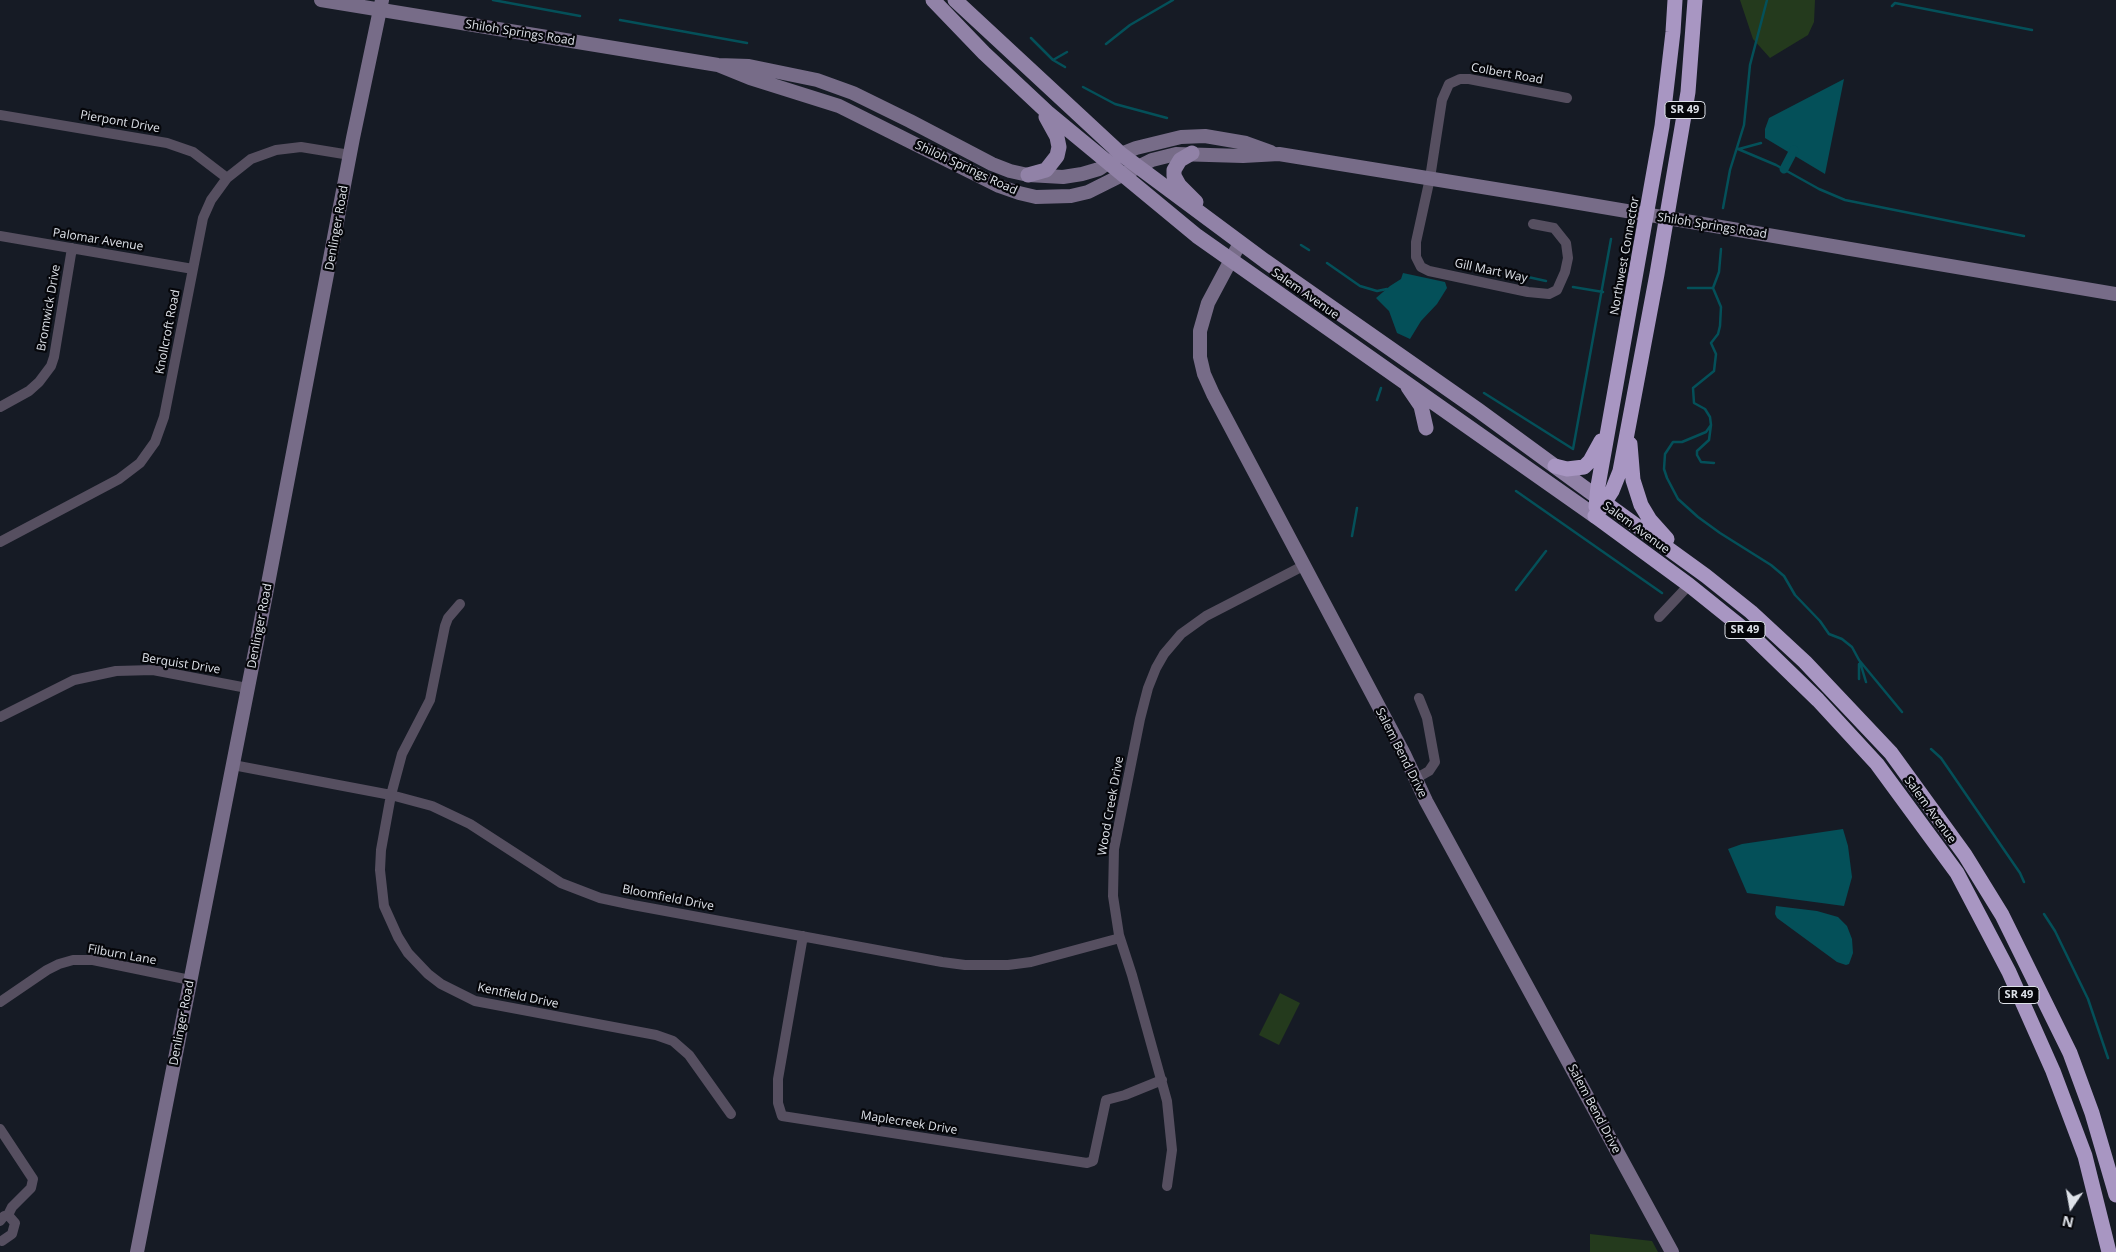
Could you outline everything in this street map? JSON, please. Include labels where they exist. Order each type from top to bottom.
[{"type":"highway","name":"Northwest Connector","points":[[1601,500],[1610,422],[1668,90],[1675,0]]},
{"type":"highway","name":"SR 49","points":[[1695,0],[1688,92],[1630,418],[1633,480],[1641,505],[1650,520],[1666,538],[1706,576]]},
{"type":"highway","points":[[1595,516],[1601,500],[1612,490],[1620,471],[1630,418]]},
{"type":"highway","points":[[1555,466],[1567,470],[1584,467],[1596,452],[1610,422]]},
{"type":"highway","name":"Salem Avenue","points":[[1601,500],[1706,576],[1751,612],[1805,662],[1891,753],[1958,845],[2002,915],[2070,1053],[2092,1113],[2116,1195]]},
{"type":"highway","name":"Salem Avenue","points":[[1595,516],[1689,585],[1750,634],[1790,673],[1877,764],[1957,873],[2009,972],[2054,1071],[2085,1156],[2109,1252]]},
{"type":"highway","points":[[1790,673],[1842,712],[1875,747],[1891,753]]},
{"type":"highway","points":[[1877,764],[1892,773],[1936,829],[1958,845]]},
{"type":"main road","name":"Salem Avenue","points":[[932,0],[1032,98],[1107,163],[1232,261],[1595,516]]},
{"type":"main road","points":[[940,0],[960,19],[997,41]]},
{"type":"main road","name":"Salem Avenue","points":[[955,0],[1121,154],[1240,243],[1601,500]]},
{"type":"main road","points":[[1028,175],[1046,170],[1056,156],[1058,147],[1058,137],[1050,122],[1032,98]]},
{"type":"main road","points":[[1192,153],[1180,160],[1174,170],[1174,176],[1179,185],[1194,200],[1210,221]]},
{"type":"main road","points":[[1403,380],[1421,406],[1426,428]]},
{"type":"street","name":"Shiloh Springs Road","points":[[321,0],[381,5],[718,65],[749,66],[817,80],[853,93],[931,131],[992,164],[1028,175],[1062,177],[1099,169],[1121,154],[1162,140],[1205,136],[1246,142],[1279,154],[2116,294]]},
{"type":"street","name":"Denlinger Road","points":[[137,1252],[350,155],[381,5]]},
{"type":"street","name":"Shiloh Springs Road","points":[[718,65],[750,78],[839,106],[973,174],[1019,194],[1071,196],[1088,192],[1152,160],[1176,154],[1243,156],[1279,154]]},
{"type":"street","name":"Colbert Road","points":[[1430,178],[1442,100],[1447,87],[1454,80],[1469,79],[1568,98]]},
{"type":"street","name":"Pierpont Drive","points":[[0,115],[168,143],[193,152],[227,178]]},
{"type":"street","name":"Knollcroft Road","points":[[0,542],[119,479],[135,467],[148,453],[158,436],[164,417],[206,212],[211,200],[227,178],[251,159],[276,150],[301,147],[350,155]]},
{"type":"street","name":"Gill Mart Way","points":[[1430,178],[1415,253],[1421,266],[1429,271],[1528,292],[1554,293],[1561,283],[1565,272],[1568,258],[1566,243],[1554,228],[1533,224]]},
{"type":"street","name":"Palomar Avenue","points":[[0,236],[193,269]]},
{"type":"street","name":"Salem Bend Drive","points":[[1240,243],[1216,288],[1203,318],[1200,357],[1204,374],[1238,443],[1272,502],[1303,566],[1415,779],[1672,1252]]},
{"type":"street","name":"Bromwick Drive","points":[[0,407],[29,391],[39,382],[50,366],[54,357],[72,248]]},
{"type":"street","name":"Wood Creek Drive","points":[[1168,1186],[1172,1150],[1171,1132],[1162,1080],[1120,938],[1113,896],[1114,849],[1140,719],[1148,688],[1156,668],[1172,644],[1191,626],[1303,566]]},
{"type":"street","points":[[1659,617],[1689,585]]},
{"type":"street","name":"Kentfield Drive","points":[[460,604],[448,618],[445,626],[430,700],[402,754],[391,795],[380,870],[384,906],[398,937],[408,953],[428,974],[464,996],[489,1004],[663,1037],[681,1047],[689,1055],[731,1114]]},
{"type":"street","name":"Berquist Drive","points":[[0,717],[74,680],[116,671],[153,670],[247,688]]},
{"type":"street","points":[[1415,779],[1429,771],[1435,762],[1427,718],[1419,698]]},
{"type":"street","name":"Bloomfield Drive","points":[[233,765],[391,795],[432,806],[457,816],[538,870],[577,890],[600,898],[633,905],[942,962],[989,966],[1031,962],[1120,938]]},
{"type":"street","name":"Maplecreek Drive","points":[[803,936],[778,1079],[778,1104],[782,1116],[1087,1163],[1092,1162],[1106,1100],[1125,1095],[1162,1080]]},
{"type":"street","name":"Filburn Lane","points":[[0,1002],[47,970],[74,960],[93,960],[190,980]]},
{"type":"street","points":[[0,1129],[33,1179],[31,1188],[4,1218],[15,1223],[15,1229],[12,1234],[1,1239],[6,1252]]},
{"type":"green space","points":[[1740,0],[1815,0],[1814,22],[1808,35],[1770,58],[1753,39]]},
{"type":"green space","points":[[1280,993],[1300,1003],[1279,1045],[1259,1035]]},
{"type":"green space","points":[[1590,1234],[1652,1241],[1658,1252],[1590,1252]]},
{"type":"water","points":[[1844,79],[1825,174],[1765,138],[1765,129],[1769,118]]},
{"type":"water","points":[[1403,273],[1445,282],[1447,288],[1437,304],[1421,321],[1410,339],[1397,333],[1389,311],[1376,298],[1401,279]]},
{"type":"water","points":[[1843,829],[1848,846],[1852,877],[1844,906],[1747,893],[1728,849],[1742,844]]},
{"type":"water","points":[[1776,906],[1817,911],[1838,917],[1847,926],[1852,939],[1853,953],[1849,964],[1837,962],[1777,918],[1775,914]]},
{"type":"waterway","points":[[493,0],[580,16]]},
{"type":"waterway","points":[[1106,44],[1130,25],[1173,0]]},
{"type":"waterway","points":[[1723,208],[1730,170],[1744,125],[1750,65],[1767,0]]},
{"type":"waterway","points":[[1892,6],[1895,3],[2032,30]]},
{"type":"waterway","points":[[620,20],[747,43]]},
{"type":"waterway","points":[[1031,38],[1053,60],[1065,67]]},
{"type":"waterway","points":[[1053,60],[1067,52]]},
{"type":"waterway","points":[[1083,87],[1115,104],[1167,118]]},
{"type":"waterway","points":[[1739,149],[1761,143]]},
{"type":"waterway","points":[[1738,149],[1776,165],[1819,189],[1845,200],[2024,236]]},
{"type":"waterway","points":[[1784,169],[1794,150]]},
{"type":"waterway","points":[[1484,393],[1573,449],[1611,239]]},
{"type":"waterway","points":[[1301,245],[1309,250]]},
{"type":"waterway","points":[[1721,249],[1719,272],[1713,288],[1721,307],[1718,334],[1711,343],[1716,354],[1714,371],[1693,388],[1694,403],[1705,409],[1710,417],[1711,425],[1706,432],[1682,442],[1673,442],[1665,454],[1664,469],[1667,478],[1678,499],[1698,517],[1771,565],[1784,576],[1795,595],[1820,621],[1829,634],[1842,639],[1852,647],[1859,660],[1902,712]]},
{"type":"waterway","points":[[1327,263],[1360,286],[1377,291],[1387,289]]},
{"type":"waterway","points":[[1490,271],[1498,270]]},
{"type":"waterway","points":[[1510,273],[1546,281]]},
{"type":"waterway","points":[[1573,287],[1603,292]]},
{"type":"waterway","points":[[1688,288],[1713,288]]},
{"type":"waterway","points":[[1377,400],[1381,388]]},
{"type":"waterway","points":[[1711,425],[1709,440],[1697,451],[1697,455],[1701,462],[1714,463]]},
{"type":"waterway","points":[[1516,491],[1662,593]]},
{"type":"waterway","points":[[1352,536],[1357,508]]},
{"type":"waterway","points":[[1516,590],[1546,551]]},
{"type":"waterway","points":[[1860,662],[1866,682]]},
{"type":"waterway","points":[[1859,664],[1859,679]]},
{"type":"waterway","points":[[1931,749],[1941,758],[2020,873],[2024,882]]},
{"type":"waterway","points":[[2044,914],[2055,931],[2088,999],[2108,1058]]}]
